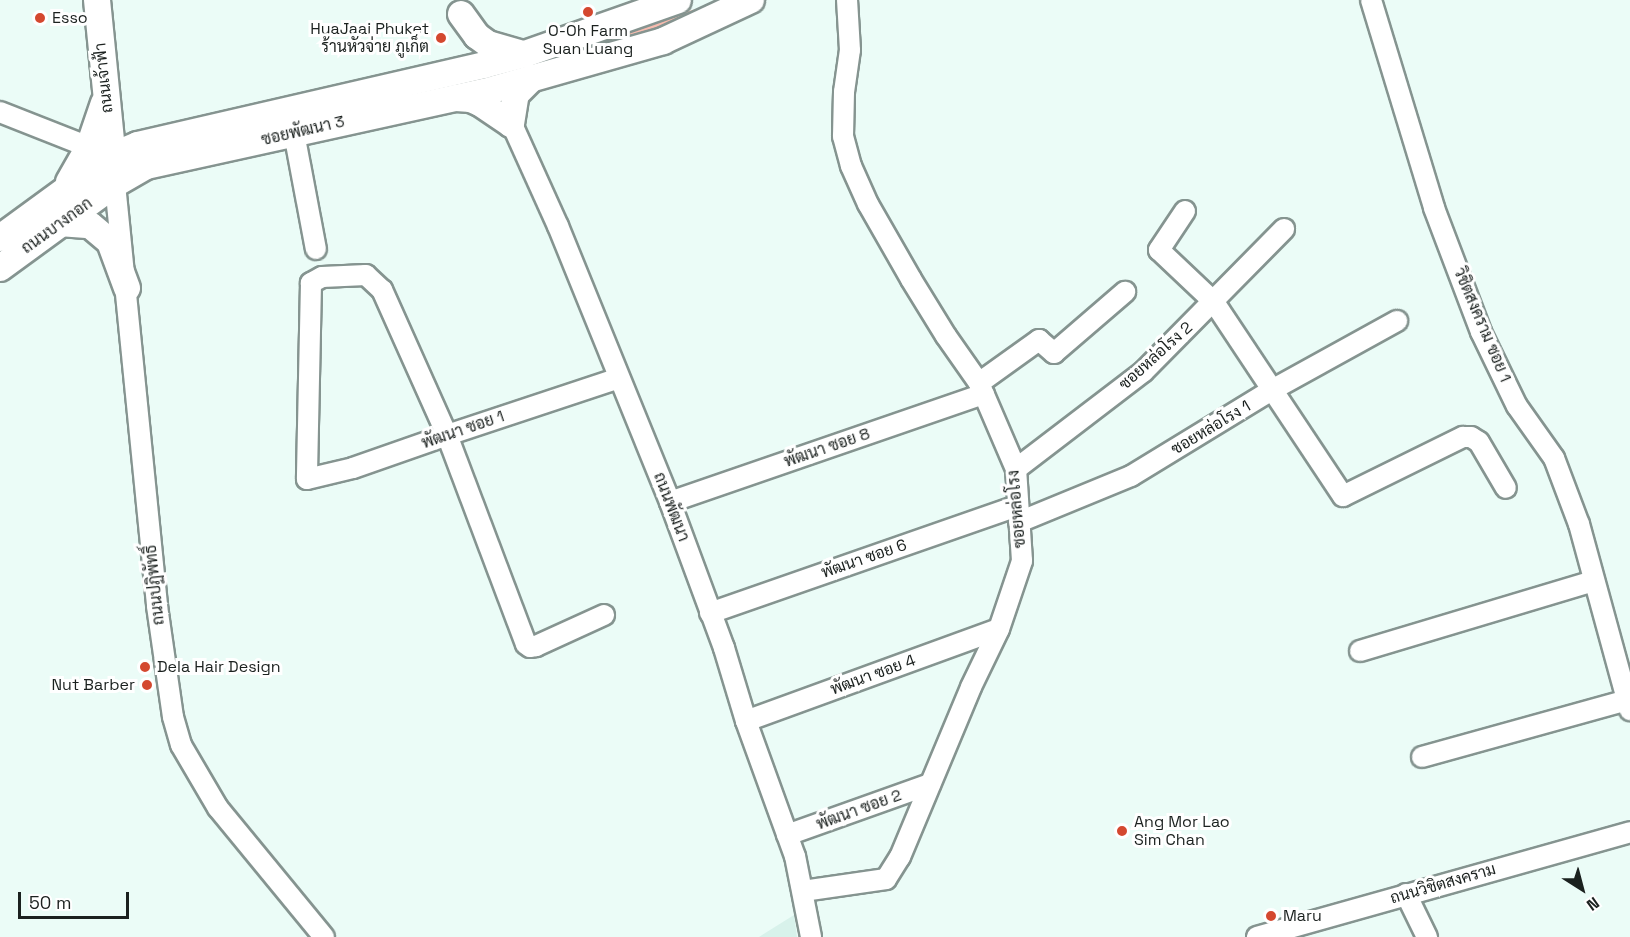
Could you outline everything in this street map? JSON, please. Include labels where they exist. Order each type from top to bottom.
[{"type":"main road","name":"ถนนเจ้าฟ้า","points":[[96,0],[107,94],[101,152]]},
{"type":"main road","name":"ซอยพัฒนา 3","points":[[115,184],[146,166],[294,133],[450,86],[484,65],[525,54],[678,0]]},
{"type":"main road","name":"ซอยพัฒนา 3","points":[[101,152],[138,146],[180,134],[450,86],[495,89],[663,41],[750,0]]},
{"type":"main road","points":[[457,7],[477,36],[488,44],[504,51],[525,54]]},
{"type":"main road","points":[[457,7],[465,53],[450,86],[512,124],[516,94],[532,78]]},
{"type":"main road","points":[[101,152],[115,184]]},
{"type":"main road","name":"ถนนบางกอก","points":[[0,238],[60,194],[101,152]]},
{"type":"main road","name":"ถนนบางกอก","points":[[0,268],[115,184]]},
{"type":"main road","points":[[59,223],[90,225],[111,242],[127,288]]},
{"type":"street","name":"ซอยหล่อโรง","points":[[803,891],[886,879],[900,856],[971,687],[999,629],[1022,561],[1016,469],[981,388],[911,279],[868,204],[851,166],[843,136],[844,92],[850,50],[847,0]]},
{"type":"street","name":"วิชิตสงคราม ซอย 1","points":[[1371,0],[1434,208],[1481,332],[1517,406],[1554,458],[1579,524],[1628,705]]},
{"type":"street","name":"ถนนพัฒนา","points":[[457,7],[558,226],[670,502],[724,648],[746,721],[787,835],[803,891],[811,937]]},
{"type":"street","points":[[0,112],[101,152]]},
{"type":"street","points":[[294,133],[316,249]]},
{"type":"street","name":"ถนนปฏิพัทธิ์","points":[[115,184],[157,606],[168,693],[181,745],[218,808],[324,937]]},
{"type":"street","points":[[1185,211],[1159,250],[1214,302],[1342,496],[1463,437],[1471,437],[1479,442],[1506,488]]},
{"type":"street","name":"ซอยหล่อโรง 2","points":[[1016,469],[1143,372],[1284,229]]},
{"type":"street","name":"พัฒนา ซอย 1","points":[[447,435],[382,290],[366,275],[322,277],[311,283],[307,479],[353,468],[619,378]]},
{"type":"street","name":"พัฒนา ซอย 8","points":[[670,502],[981,388],[1039,340],[1054,353],[1125,292]]},
{"type":"street","name":"ซอยหล่อโรง 1","points":[[1018,514],[1131,476],[1272,390],[1397,321]]},
{"type":"street","points":[[447,435],[526,644],[530,647],[536,646],[604,615]]},
{"type":"street","name":"พัฒนา ซอย 6","points":[[710,613],[1018,514]]},
{"type":"street","points":[[1360,651],[1593,581]]},
{"type":"street","name":"พัฒนา ซอย 4","points":[[746,721],[999,629]]},
{"type":"street","points":[[1422,757],[1628,705]]},
{"type":"street","name":"พัฒนา ซอย 2","points":[[787,835],[930,784]]},
{"type":"street","name":"ถนนวิชิตสงคราม","points":[[1257,937],[1630,832]]},
{"type":"street","points":[[1407,894],[1427,937]]},
{"type":"shaded area","points":[[725,0],[726,6],[519,72],[513,71],[512,68],[516,64]]},
{"type":"shaded area","points":[[794,915],[797,937],[759,937]]},
{"type":"place","name":"O-Oh Farm Suan Luang","points":[[588,12]]},
{"type":"place","name":"Esso","points":[[40,18]]},
{"type":"place","name":"HuaJaai Phuket ร้านหัวจ่าย ภูเก็ต","points":[[441,38]]},
{"type":"place","name":"Dela Hair Design","points":[[145,667]]},
{"type":"place","name":"Nut Barber","points":[[147,685]]},
{"type":"place","name":"Ang Mor Lao Sim Chan","points":[[1122,831]]},
{"type":"place","name":"Maru","points":[[1271,916]]}]
